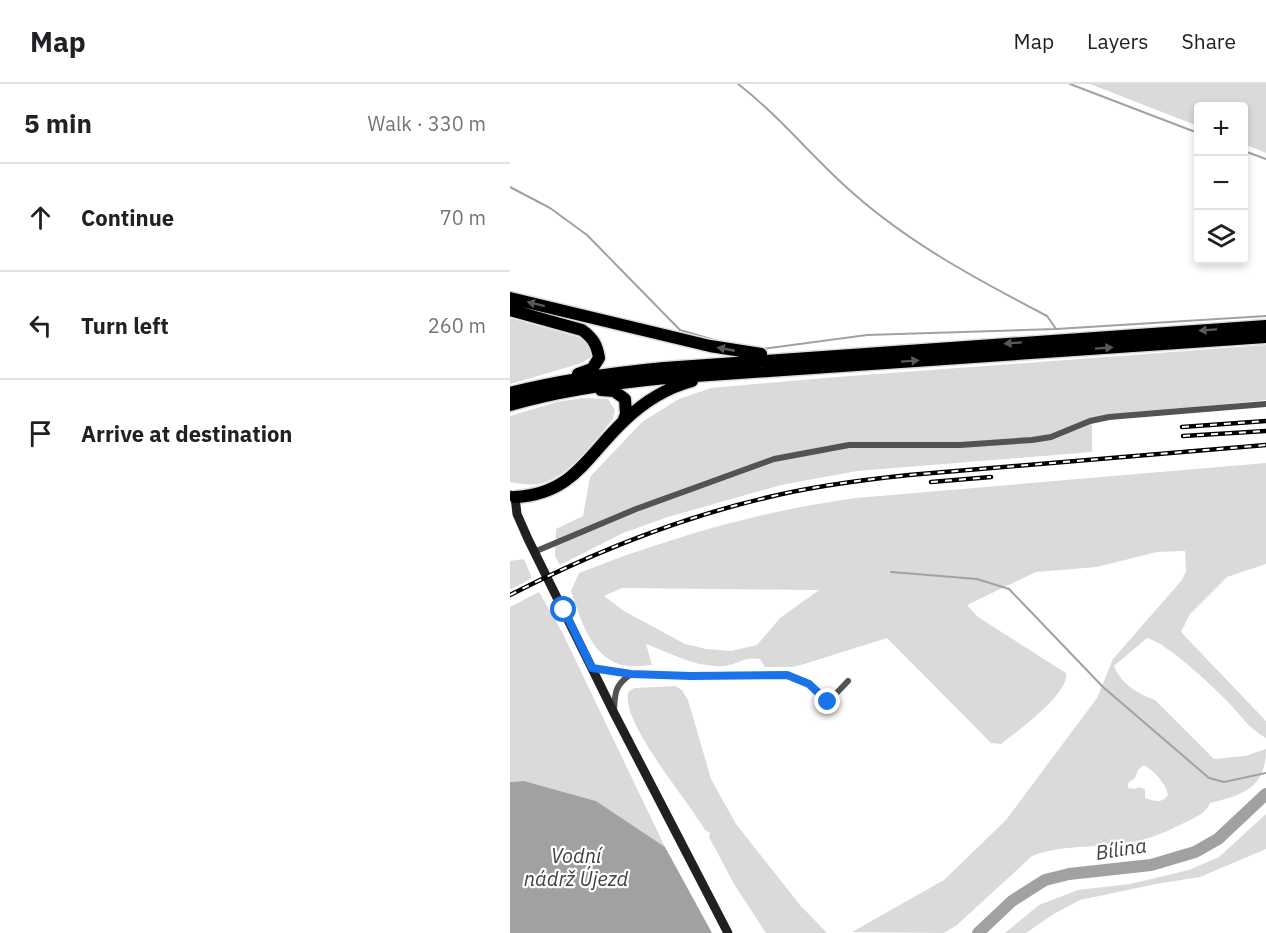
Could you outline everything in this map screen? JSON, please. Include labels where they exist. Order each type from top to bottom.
[{"type":"highway","points":[[510,298],[751,354],[826,357]]},
{"type":"highway","points":[[510,310],[582,330],[590,335],[595,343],[598,358],[591,369],[510,405]]},
{"type":"highway","points":[[547,389],[606,374],[664,368],[1266,326]]},
{"type":"highway","points":[[510,393],[719,374],[1266,337]]},
{"type":"highway","points":[[513,496],[533,496],[560,485],[585,466],[623,422],[644,403],[667,389],[719,374]]},
{"type":"highway","points":[[547,389],[614,391],[625,399],[626,414],[623,422]]},
{"type":"street","points":[[534,552],[636,509],[774,459],[849,445],[960,445],[1032,440],[1051,437],[1090,421],[1109,417],[1266,404]]},
{"type":"street","points":[[513,496],[517,514],[534,552],[728,933]]},
{"type":"street","points":[[592,668],[631,674],[787,675],[809,684],[828,702],[848,681]]},
{"type":"street","points":[[614,713],[616,690],[631,674]]},
{"type":"shaded area","points":[[1090,84],[1266,84],[1266,153],[1248,146],[1248,102],[1194,102],[1194,124]]},
{"type":"shaded area","points":[[510,318],[585,339],[590,347],[591,357],[582,363],[510,384]]},
{"type":"shaded area","points":[[1266,345],[1266,400],[1092,418],[1092,452],[857,471],[781,485],[668,517],[623,533],[560,565],[555,556],[556,529],[583,516],[590,477],[642,422],[679,399],[711,388]]},
{"type":"shaded area","points":[[583,398],[608,399],[615,410],[613,419],[590,446],[564,472],[543,483],[510,482],[510,416],[557,402]]},
{"type":"shaded area","points":[[1266,463],[1266,564],[1227,577],[1190,614],[1181,632],[1266,721],[1266,738],[1249,725],[1199,674],[1155,641],[1147,638],[1114,666],[1126,683],[1142,695],[1155,700],[1214,759],[1245,756],[1266,749],[1262,773],[1257,781],[1242,793],[1210,803],[1197,817],[1138,841],[1058,849],[1032,856],[957,925],[944,933],[852,932],[944,880],[1006,820],[1097,698],[1113,659],[1182,580],[1186,571],[1185,551],[1157,552],[1097,567],[1036,572],[967,605],[978,617],[1066,673],[1065,682],[1051,702],[1001,744],[991,743],[887,638],[792,667],[765,667],[760,659],[754,658],[724,666],[704,665],[646,644],[652,665],[631,666],[616,663],[605,657],[584,626],[571,591],[579,573],[647,548],[715,527],[785,510],[856,498]],"holes":[[[622,588],[819,590],[780,618],[757,645],[731,651],[685,644],[624,611],[604,596]],[[1144,765],[1156,774],[1165,786],[1168,795],[1163,800],[1155,801],[1145,798],[1145,789],[1128,788],[1128,783],[1135,778],[1138,770]]]},
{"type":"shaded area","points":[[524,559],[532,578],[510,590],[510,561]]},
{"type":"shaded area","points":[[539,592],[562,632],[665,847],[596,801],[524,781],[510,782],[510,607]]},
{"type":"shaded area","points":[[675,686],[682,690],[688,700],[711,779],[736,824],[800,905],[827,933],[766,933],[734,884],[709,837],[710,833],[705,830],[644,740],[628,704],[629,691],[635,688]]},
{"type":"shaded area","points":[[1266,814],[1266,849],[1200,877],[1080,900],[1052,915],[1026,933],[1005,933],[1039,905],[1078,890],[1130,884],[1189,870],[1219,857]]},
{"type":"water","name":"Vodní nádrž Újezd","points":[[524,781],[596,801],[665,847],[712,933],[510,933],[510,782]]},
{"type":"waterway","points":[[738,84],[867,205],[915,241],[967,273],[1047,316],[1056,329],[1266,316]]},
{"type":"waterway","points":[[1070,84],[1194,131]]},
{"type":"waterway","points":[[1248,152],[1266,159]]},
{"type":"waterway","points":[[510,187],[550,208],[587,235],[680,330],[721,342]]},
{"type":"waterway","points":[[762,349],[867,335],[1055,329]]},
{"type":"waterway","points":[[891,572],[977,579],[1009,589],[1103,687],[1209,778],[1224,782],[1266,773]]},
{"type":"waterway","name":"Bílina","points":[[978,933],[1012,901],[1045,880],[1069,874],[1151,865],[1195,852],[1218,839],[1266,794]]},
{"type":"railway","points":[[1182,427],[1266,421]]},
{"type":"railway","points":[[1183,436],[1266,431]]},
{"type":"railway","points":[[510,595],[603,551],[667,527],[732,506],[801,490],[909,475],[1266,445]]},
{"type":"railway","points":[[931,482],[991,477]]},
{"type":"route","points":[[564,610],[592,668],[631,674],[787,675],[809,684],[828,702]]}]
